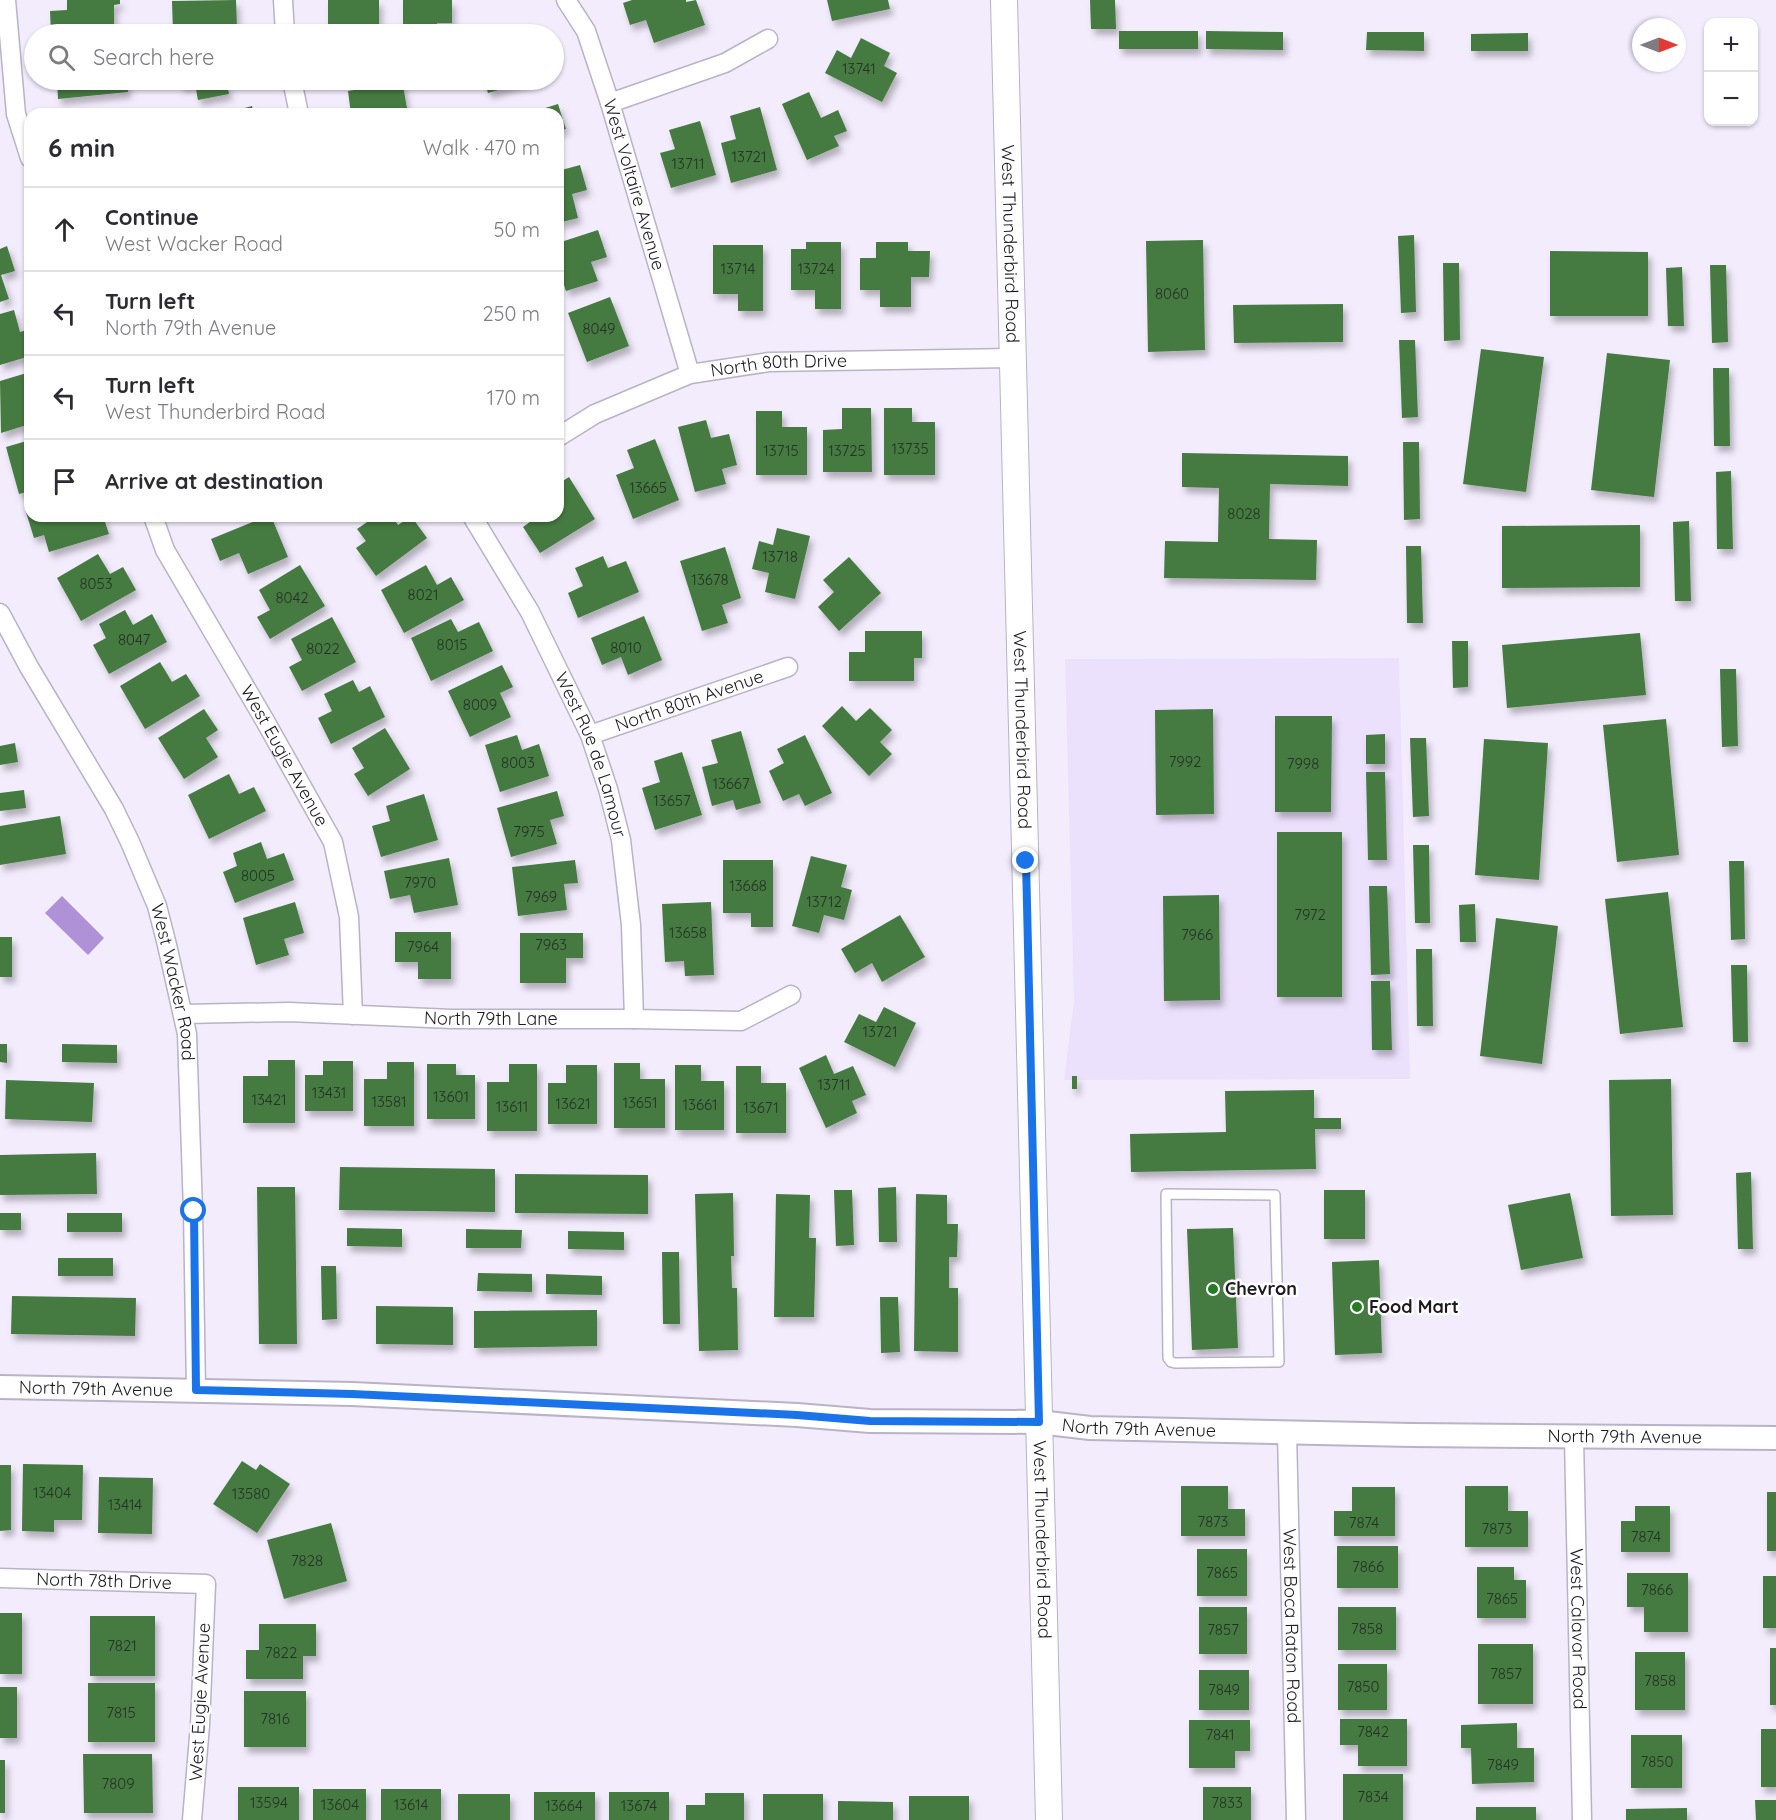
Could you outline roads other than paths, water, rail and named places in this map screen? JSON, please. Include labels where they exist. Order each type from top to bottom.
[{"type":"main road","name":"West Thunderbird Road","points":[[1004,0],[1049,1820]]},
{"type":"street","points":[[6,0],[16,114],[24,139]]},
{"type":"street","points":[[283,0],[284,24]]},
{"type":"street","name":"West Voltaire Avenue","points":[[566,0],[586,31],[610,103],[690,374]]},
{"type":"street","points":[[610,103],[725,63],[768,39]]},
{"type":"street","points":[[294,90],[298,108]]},
{"type":"street","name":"North 80th Drive","points":[[564,433],[595,414],[690,374],[769,362],[1012,358]]},
{"type":"street","name":"West Eugie Avenue","points":[[155,522],[165,550],[333,842],[349,917],[353,1015]]},
{"type":"street","name":"West Rue de Lamour","points":[[476,522],[530,612],[590,735],[608,789],[621,840],[632,925],[634,1019]]},
{"type":"street","name":"West Wacker Road","points":[[0,613],[29,667],[114,809],[157,906],[187,1034],[194,1211],[196,1390]]},
{"type":"street","name":"North 80th Avenue","points":[[590,735],[788,667]]},
{"type":"street","name":"North 79th Lane","points":[[183,1014],[288,1012],[452,1019],[741,1021],[791,995]]},
{"type":"street","name":"North 79th Avenue","points":[[0,1387],[352,1394],[786,1414],[870,1421],[1039,1422],[1090,1428],[1574,1437],[1776,1438]]},
{"type":"street","name":"West Boca Raton Road","points":[[1287,1432],[1296,1820]]},
{"type":"street","name":"West Calavar Road","points":[[1574,1437],[1582,1820]]},
{"type":"street","name":"North 78th Drive","points":[[0,1578],[206,1584]]},
{"type":"street","name":"West Eugie Avenue","points":[[192,1820],[200,1725],[206,1584]]},
{"type":"lane","points":[[1166,1194],[1275,1195],[1279,1362],[1175,1363],[1168,1358],[1166,1194]]},
{"type":"place","name":"Chevron","points":[[1213,1289]]},
{"type":"place","name":"Food Mart","points":[[1357,1307]]}]
